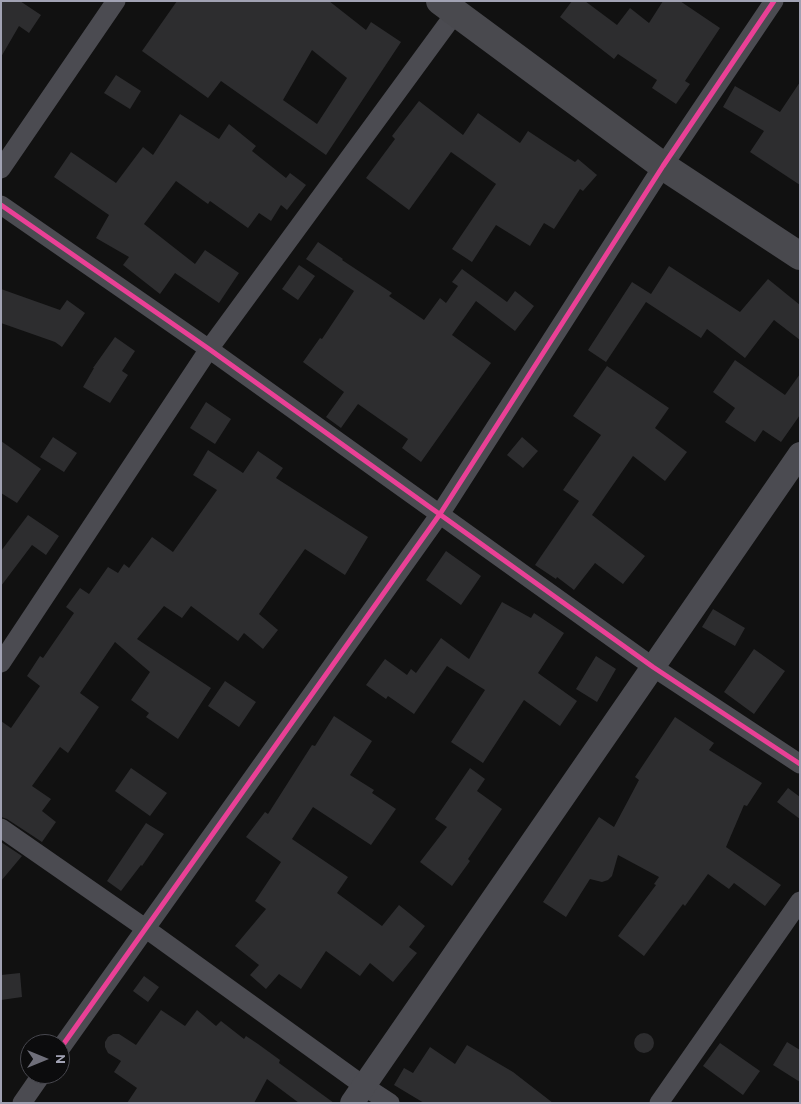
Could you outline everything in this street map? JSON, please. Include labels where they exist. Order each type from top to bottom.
[{"type":"main road","points":[[448,7],[663,166],[800,256]]},
{"type":"street","points":[[1,169],[116,1]]},
{"type":"street","points":[[70,1035],[440,514],[663,166],[774,1]]},
{"type":"street","points":[[1,663],[209,349],[448,7]]},
{"type":"street","points":[[1,205],[209,349],[653,667],[800,764]]},
{"type":"street","points":[[358,1095],[800,454]]},
{"type":"street","points":[[1,828],[145,928],[358,1095],[390,1103]]},
{"type":"street","points":[[659,1103],[800,901]]},
{"type":"street","points":[[22,1103],[35,1084]]},
{"type":"building","points":[[1,1],[20,1],[41,15],[29,33],[19,26],[1,57]]},
{"type":"building","points":[[177,1],[329,1],[366,30],[371,22],[401,42],[326,155],[221,81],[208,98],[142,51]],"holes":[[[312,50],[347,78],[317,124],[283,100]]]},
{"type":"building","points":[[572,1],[585,1],[617,25],[630,8],[649,23],[663,1],[680,1],[720,28],[685,81],[690,84],[676,104],[652,88],[657,80],[618,54],[614,59],[560,17]]},
{"type":"building","points":[[116,75],[141,91],[130,109],[104,93]]},
{"type":"building","points":[[800,82],[800,185],[750,152],[764,131],[723,107],[735,86],[780,112]]},
{"type":"building","points":[[419,101],[463,135],[478,113],[520,143],[528,131],[575,162],[578,159],[597,175],[583,191],[580,189],[554,229],[544,223],[530,246],[496,225],[472,262],[452,249],[496,184],[451,152],[409,210],[366,178],[395,139],[392,136]]},
{"type":"building","points":[[180,114],[219,139],[229,124],[256,146],[252,151],[286,178],[290,173],[306,185],[287,210],[281,205],[271,221],[259,213],[248,228],[210,201],[208,204],[176,181],[144,224],[195,264],[205,250],[239,273],[219,303],[175,273],[160,294],[123,265],[129,257],[96,238],[109,215],[54,177],[71,152],[116,183],[143,147],[153,155]]},
{"type":"building","points":[[318,242],[392,293],[389,296],[424,320],[440,298],[446,303],[458,286],[452,282],[462,269],[507,302],[515,291],[534,306],[515,331],[476,301],[452,335],[491,363],[421,462],[402,448],[408,439],[358,404],[341,428],[326,417],[344,392],[303,362],[320,338],[322,339],[354,291],[306,259]]},
{"type":"building","points":[[299,265],[315,276],[298,300],[282,289]]},
{"type":"building","points":[[669,266],[740,312],[768,279],[800,305],[800,340],[774,320],[745,358],[707,329],[701,338],[646,302],[606,362],[588,350],[632,282],[651,294]]},
{"type":"building","points":[[1,289],[60,310],[67,300],[85,313],[62,347],[55,342],[1,323]]},
{"type":"building","points":[[115,337],[135,351],[122,371],[128,375],[110,403],[83,387],[93,368]]},
{"type":"building","points":[[735,360],[785,395],[800,374],[800,415],[781,442],[763,430],[755,442],[725,422],[735,408],[713,392]]},
{"type":"building","points":[[607,366],[669,408],[655,428],[687,452],[665,481],[633,456],[592,515],[645,556],[623,584],[595,563],[574,590],[557,577],[556,579],[535,565],[579,501],[563,490],[601,435],[573,416]]},
{"type":"building","points":[[206,402],[231,419],[215,444],[190,428]]},
{"type":"building","points":[[53,437],[77,453],[64,472],[40,457]]},
{"type":"building","points":[[522,437],[538,451],[523,468],[507,455]]},
{"type":"building","points":[[1,441],[41,469],[17,503],[1,493]]},
{"type":"building","points":[[208,450],[243,473],[258,451],[283,468],[276,478],[368,537],[345,575],[305,549],[259,614],[278,630],[263,649],[244,633],[238,641],[191,606],[182,618],[164,606],[137,639],[211,688],[178,739],[146,717],[149,713],[131,700],[150,672],[115,642],[80,693],[99,707],[68,753],[60,747],[32,786],[51,799],[42,811],[56,822],[42,842],[1,817],[1,721],[11,728],[40,686],[27,676],[40,656],[43,658],[74,613],[66,607],[80,588],[89,594],[108,567],[118,573],[124,564],[129,568],[152,537],[173,552],[217,490],[193,475]]},
{"type":"building","points":[[28,515],[59,536],[46,555],[32,545],[1,586],[1,551]]},
{"type":"building","points":[[446,551],[481,576],[461,605],[426,580]]},
{"type":"building","points":[[502,602],[531,618],[534,613],[564,633],[538,673],[577,701],[560,726],[524,700],[483,763],[451,742],[485,690],[447,666],[414,714],[388,696],[386,699],[366,685],[385,659],[407,675],[411,669],[416,673],[441,638],[469,659]]},
{"type":"building","points":[[713,609],[745,628],[735,646],[702,627]]},
{"type":"building","points":[[754,649],[785,671],[754,714],[724,692]]},
{"type":"building","points":[[596,656],[616,669],[597,702],[576,689]]},
{"type":"building","points":[[225,681],[256,702],[239,727],[208,706]]},
{"type":"building","points":[[334,716],[372,741],[350,775],[374,790],[372,793],[396,809],[371,845],[313,807],[292,839],[348,877],[337,893],[382,926],[399,905],[425,926],[409,947],[417,953],[393,982],[370,963],[360,976],[326,951],[301,989],[279,974],[266,989],[250,975],[259,965],[235,946],[266,909],[255,901],[281,862],[246,837],[265,812],[268,814],[312,745],[315,746]]},
{"type":"building","points":[[675,717],[714,743],[709,750],[762,783],[747,806],[744,805],[726,847],[781,885],[765,906],[734,883],[729,889],[708,874],[685,906],[683,904],[644,956],[618,936],[656,885],[654,884],[659,877],[618,855],[612,876],[602,882],[590,879],[566,917],[543,902],[599,817],[614,827],[639,780],[635,777]]},
{"type":"building","points":[[131,768],[167,793],[150,816],[115,791]]},
{"type":"building","points":[[470,768],[485,779],[477,791],[502,809],[452,886],[420,862],[447,827],[435,819]]},
{"type":"building","points":[[788,788],[800,797],[800,819],[777,802]]},
{"type":"building","points":[[146,823],[164,834],[142,866],[121,891],[107,881]]},
{"type":"building","points":[[1,842],[22,856],[1,881]]},
{"type":"building","points":[[20,973],[22,997],[1,1000],[1,975]]},
{"type":"building","points":[[144,976],[159,987],[148,1002],[133,991]]},
{"type":"building","points":[[161,1010],[185,1026],[197,1010],[216,1026],[221,1021],[244,1039],[246,1036],[258,1044],[280,1060],[279,1063],[334,1103],[299,1103],[267,1079],[254,1103],[127,1103],[137,1088],[114,1072],[121,1061],[108,1053],[105,1042],[113,1034],[119,1034],[136,1045]]},
{"type":"building","points":[[640,1033],[648,1033],[654,1039],[654,1047],[648,1053],[640,1053],[634,1047],[634,1039]]},
{"type":"building","points":[[787,1042],[800,1050],[800,1082],[773,1065]]},
{"type":"building","points":[[720,1043],[760,1071],[743,1095],[703,1066]]},
{"type":"building","points":[[467,1045],[513,1072],[553,1103],[424,1103],[394,1085],[404,1068],[413,1073],[430,1047],[455,1064]]},
{"type":"cycle path","points":[[70,1035],[440,514],[663,166],[774,1]]},
{"type":"cycle path","points":[[1,205],[209,349],[653,667],[800,764]]}]
